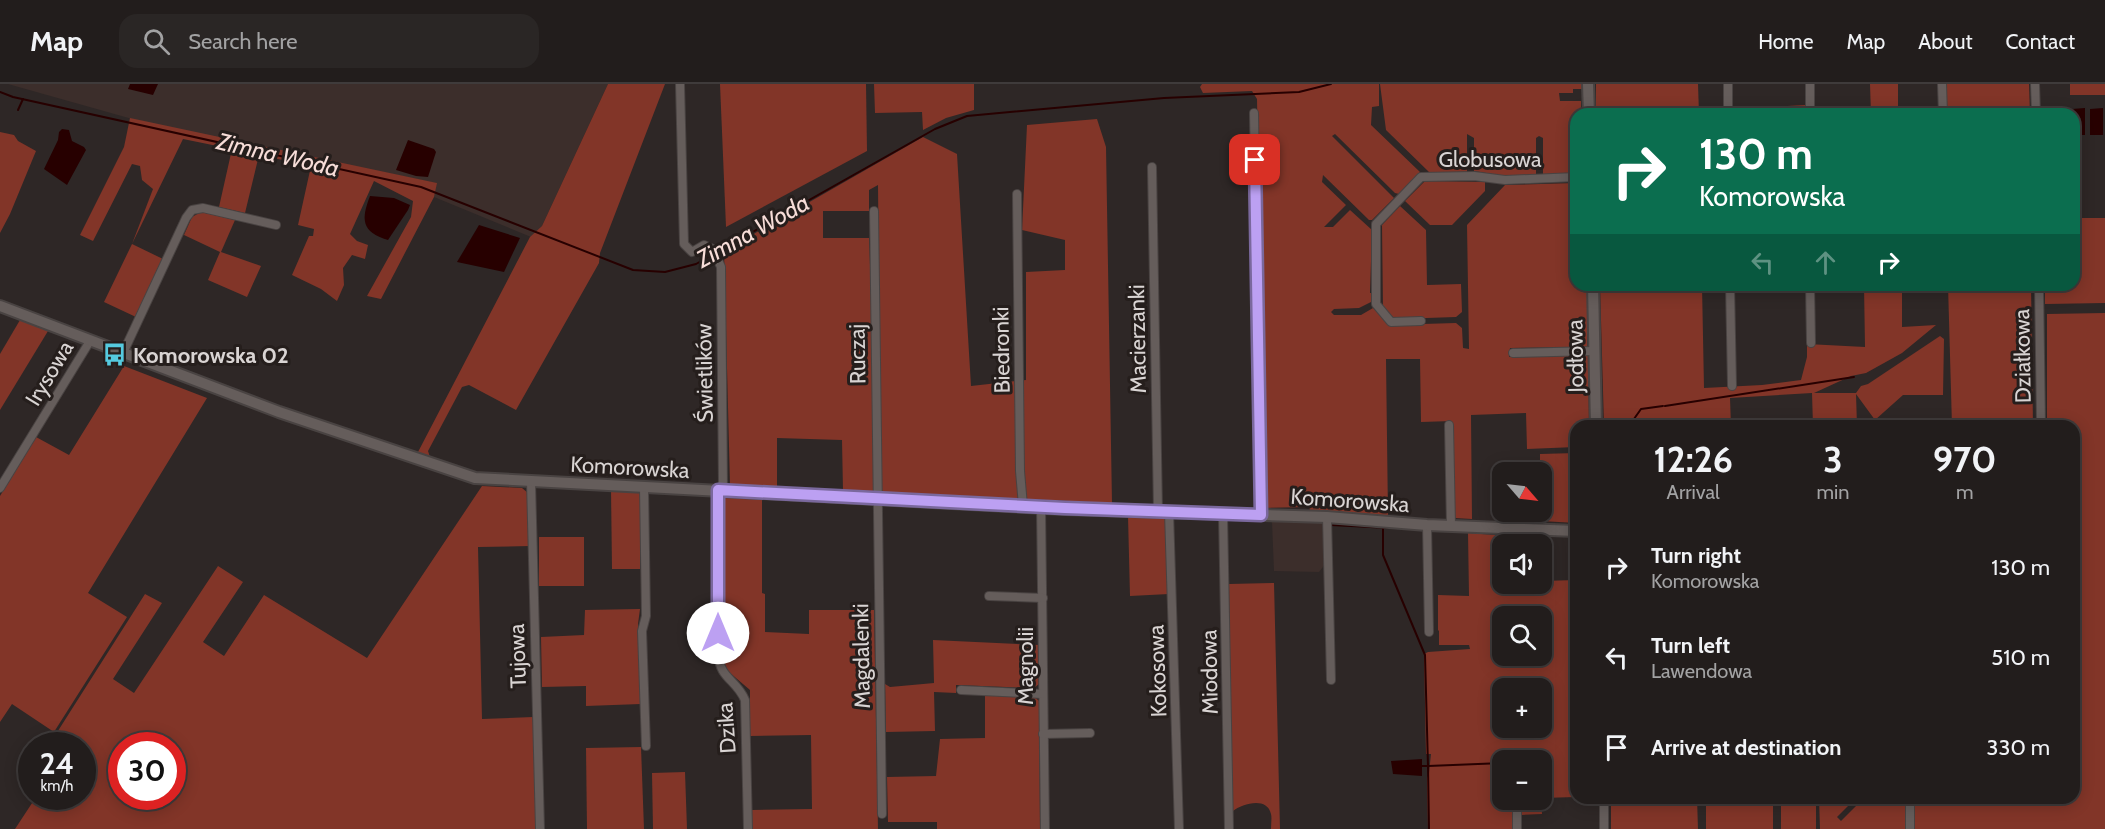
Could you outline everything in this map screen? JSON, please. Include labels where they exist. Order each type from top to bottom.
[{"type":"street","name":"Świetlików","points":[[680,84],[684,244],[692,252],[704,245],[714,252],[721,267],[721,490]]},
{"type":"street","points":[[1588,84],[1589,108]]},
{"type":"street","points":[[1728,84],[1728,108]]},
{"type":"street","points":[[1810,84],[1810,108]]},
{"type":"street","points":[[1942,84],[1943,108]]},
{"type":"street","points":[[2035,84],[2036,108]]},
{"type":"street","points":[[1254,113],[1261,515]]},
{"type":"street","name":"Macierzanki","points":[[1152,167],[1163,511]]},
{"type":"street","name":"Globusowa","points":[[1421,321],[1391,322],[1376,304],[1376,224],[1421,177],[1474,176],[1505,180],[1570,177]]},
{"type":"street","name":"Biedronki","points":[[1017,194],[1020,471],[1023,506]]},
{"type":"street","points":[[123,353],[186,218],[192,210],[202,208],[276,225]]},
{"type":"street","name":"Ruczaj","points":[[874,211],[877,498]]},
{"type":"street","name":"Jodłowa","points":[[1593,291],[1596,420]]},
{"type":"street","points":[[1731,291],[1732,386]]},
{"type":"street","points":[[1810,291],[1811,344]]},
{"type":"street","name":"Działkowa","points":[[2039,291],[2042,420]]},
{"type":"street","name":"Komorowska","points":[[0,306],[279,412],[474,478],[1041,507],[1327,517],[1427,525],[1570,531]]},
{"type":"street","name":"Irysowa","points":[[0,486],[90,340]]},
{"type":"street","points":[[1513,353],[1594,351]]},
{"type":"street","points":[[1449,424],[1451,525]]},
{"type":"street","name":"Tujowa","points":[[531,482],[540,829]]},
{"type":"street","points":[[644,487],[646,616],[642,631],[646,746]]},
{"type":"street","name":"Dzika","points":[[721,490],[718,654],[719,667],[738,686],[745,700],[747,829]]},
{"type":"street","name":"Magdalenki","points":[[877,498],[882,814]]},
{"type":"street","name":"Magnolii","points":[[1041,507],[1045,829]]},
{"type":"street","name":"Kokosowa","points":[[1163,511],[1179,829]]},
{"type":"street","name":"Miodowa","points":[[1223,514],[1229,829]]},
{"type":"street","points":[[1327,517],[1331,680]]},
{"type":"street","points":[[1427,525],[1430,633]]},
{"type":"street","name":"Magnolii","points":[[989,596],[1043,598]]},
{"type":"street","points":[[961,690],[1043,694]]},
{"type":"street","name":"Magnolii","points":[[1043,734],[1090,734]]},
{"type":"street","points":[[1604,804],[1604,829]]},
{"type":"street","points":[[1910,804],[1910,829]]},
{"type":"street","points":[[1517,810],[1517,829]]},
{"type":"shaded area","points":[[8,84],[608,84],[542,226],[531,237],[434,197],[436,183],[150,124]]},
{"type":"shaded area","points":[[130,84],[158,84],[153,95],[128,89]]},
{"type":"shaded area","points":[[608,84],[665,84],[600,253],[599,263],[516,410],[469,385],[462,387],[428,451],[430,457],[418,452],[530,237],[542,226]]},
{"type":"shaded area","points":[[720,84],[866,84],[867,151],[726,227]]},
{"type":"shaded area","points":[[874,84],[974,84],[974,110],[946,118],[923,130],[922,112],[875,113]]},
{"type":"shaded area","points":[[1202,84],[1379,84],[1379,106],[1372,107],[1371,125],[1420,172],[1399,194],[1395,193],[1335,134],[1332,136],[1394,198],[1372,220],[1369,220],[1323,175],[1322,182],[1346,205],[1324,227],[1333,227],[1350,210],[1372,230],[1370,293],[1373,293],[1373,301],[1359,308],[1334,309],[1331,312],[1334,315],[1361,315],[1373,308],[1389,325],[1456,323],[1462,328],[1463,348],[1469,349],[1467,225],[1505,185],[1570,183],[1570,291],[1587,291],[1587,347],[1510,348],[1509,357],[1588,355],[1589,420],[1570,420],[1570,447],[1527,449],[1526,413],[1471,415],[1472,519],[1455,518],[1452,421],[1421,422],[1420,359],[1386,359],[1388,516],[1310,512],[1309,504],[1309,507],[1264,508],[1257,99],[1252,91],[1203,93],[1200,87]]},
{"type":"shaded area","points":[[1380,84],[1582,84],[1582,89],[1573,89],[1573,93],[1559,93],[1560,101],[1581,101],[1581,108],[1570,108],[1570,174],[1543,174],[1543,138],[1539,136],[1536,138],[1536,175],[1504,176],[1474,171],[1474,138],[1467,134],[1467,172],[1429,172],[1386,130]]},
{"type":"shaded area","points":[[1596,84],[1698,84],[1699,108],[1596,108]]},
{"type":"shaded area","points":[[1870,84],[1898,84],[1898,108],[1871,108]]},
{"type":"shaded area","points":[[1947,84],[2029,84],[2030,108],[1947,108]]},
{"type":"shaded area","points":[[2070,84],[2105,84],[2105,95],[2070,95]]},
{"type":"shaded area","points":[[1805,105],[1805,108],[1768,107]]},
{"type":"shaded area","points":[[2080,108],[2085,108],[2085,135],[2080,135]]},
{"type":"shaded area","points":[[2103,108],[2103,135],[2090,135],[2090,109]]},
{"type":"shaded area","points":[[130,118],[437,183],[434,197],[381,299],[367,296],[411,217],[413,201],[374,181],[350,234],[357,241],[368,245],[365,259],[352,255],[343,268],[344,285],[337,301],[321,289],[292,275],[309,236],[313,236],[314,229],[298,225],[311,166],[259,155],[245,213],[219,207],[232,149],[183,139],[132,244],[153,189],[142,180],[140,166],[132,164],[93,241],[80,235],[124,147]]},
{"type":"shaded area","points":[[1097,119],[1106,147],[1112,503],[881,492],[878,185],[869,190],[869,211],[823,211],[823,238],[869,238],[874,492],[843,491],[842,440],[777,438],[777,486],[730,485],[724,251],[923,137],[957,154],[971,386],[1026,380],[1026,272],[1065,270],[1065,240],[1022,230],[1027,125]]},
{"type":"shaded area","points":[[62,129],[69,130],[72,141],[86,150],[67,185],[44,169]]},
{"type":"shaded area","points":[[0,132],[14,135],[18,141],[36,151],[0,233]]},
{"type":"shaded area","points":[[408,140],[434,149],[436,152],[428,177],[396,170]]},
{"type":"shaded area","points":[[1425,181],[1485,182],[1485,191],[1452,225],[1430,225],[1405,201]]},
{"type":"shaded area","points":[[370,196],[394,198],[410,205],[388,240],[368,229],[365,211]]},
{"type":"shaded area","points":[[1400,206],[1426,230],[1427,285],[1461,284],[1462,312],[1456,317],[1397,319],[1383,308],[1382,225]]},
{"type":"shaded area","points":[[201,212],[235,220],[221,252],[261,266],[247,297],[208,280],[220,252],[184,235],[192,217]]},
{"type":"shaded area","points":[[2080,218],[2105,218],[2105,303],[2045,304],[2045,291],[2080,291]]},
{"type":"shaded area","points":[[479,225],[520,238],[504,272],[457,262]]},
{"type":"shaded area","points":[[132,244],[163,259],[136,317],[104,302]]},
{"type":"shaded area","points":[[1600,291],[1702,291],[1704,388],[1801,380],[1807,357],[1807,344],[1865,347],[1864,291],[1902,291],[1902,327],[1936,325],[1902,353],[1866,373],[1851,376],[1814,393],[1856,393],[1861,386],[1868,384],[1940,336],[1944,339],[1943,395],[1903,395],[1875,420],[1856,394],[1857,420],[1813,420],[1812,393],[1730,398],[1731,420],[1604,420]]},
{"type":"shaded area","points":[[1948,291],[2031,291],[2033,420],[1952,420]]},
{"type":"shaded area","points":[[2105,313],[2105,829],[1820,829],[1819,804],[1850,804],[1837,817],[1841,821],[1858,804],[1905,804],[1906,827],[1915,824],[1914,804],[2080,804],[2080,420],[2047,420],[2047,314]]},
{"type":"shaded area","points":[[20,320],[48,331],[0,410],[0,354]]},
{"type":"shaded area","points":[[124,366],[207,398],[88,593],[127,617],[54,732],[12,704],[0,722],[0,496],[36,437],[69,455]]},
{"type":"shaded area","points":[[1570,453],[1570,523],[1552,522],[1552,462],[1540,462],[1540,454]]},
{"type":"shaded area","points":[[482,486],[522,488],[528,493],[530,546],[478,547],[482,719],[533,717],[536,829],[15,829],[27,810],[96,810],[96,732],[57,732],[145,594],[162,603],[113,679],[134,693],[218,566],[243,582],[203,642],[224,656],[264,595],[367,658]]},
{"type":"shaded area","points":[[611,489],[640,490],[640,569],[612,569]]},
{"type":"shaded area","points":[[722,496],[762,498],[762,593],[765,594],[765,632],[809,634],[809,610],[874,610],[878,829],[752,829],[752,810],[812,809],[811,735],[750,736],[750,690],[723,667],[721,638]]},
{"type":"shaded area","points":[[1128,516],[1161,516],[1167,521],[1169,594],[1130,596]]},
{"type":"shaded area","points":[[1272,522],[1324,522],[1326,563],[1319,572],[1274,571]]},
{"type":"shaded area","points":[[1468,533],[1492,535],[1492,594],[1552,594],[1552,581],[1570,580],[1570,797],[1552,798],[1552,750],[1492,750],[1492,810],[1512,810],[1513,829],[1428,829],[1427,778],[1431,754],[1426,754],[1424,654],[1470,649],[1469,645],[1439,645],[1438,595],[1469,596]]},
{"type":"shaded area","points":[[539,537],[584,537],[584,586],[539,586]]},
{"type":"shaded area","points":[[1274,583],[1280,829],[1271,829],[1269,808],[1260,803],[1248,804],[1233,811],[1232,796],[1229,584]]},
{"type":"shaded area","points":[[640,609],[638,624],[641,704],[586,706],[586,686],[542,687],[541,637],[584,635],[585,610]]},
{"type":"shaded area","points":[[933,640],[1039,645],[1039,684],[1034,688],[956,685],[956,693],[934,692],[935,731],[886,732],[885,684],[890,687],[934,683]]},
{"type":"shaded area","points":[[985,695],[1034,696],[1039,701],[1040,829],[937,829],[937,822],[888,822],[887,777],[936,776],[940,739],[985,738]]},
{"type":"shaded area","points":[[641,747],[644,829],[587,829],[586,748]]},
{"type":"shaded area","points":[[1422,759],[1422,776],[1393,774],[1391,761]]},
{"type":"shaded area","points":[[685,772],[687,829],[653,829],[652,773]]},
{"type":"shaded area","points":[[1611,804],[1697,804],[1698,829],[1611,829]]},
{"type":"shaded area","points":[[1706,804],[1773,804],[1773,829],[1706,829]]},
{"type":"shaded area","points":[[1781,804],[1816,804],[1816,829],[1781,829]]},
{"type":"shaded area","points":[[1521,810],[1542,810],[1542,814],[1521,815]]},
{"type":"waterway","name":"Zimna Woda","points":[[0,92],[13,97],[421,187],[633,270],[665,272],[696,264],[935,129],[967,116],[1164,98],[1299,92],[1331,84]]},
{"type":"waterway","points":[[18,110],[23,99]]},
{"type":"waterway","points":[[1665,406],[1854,377]]},
{"type":"waterway","points":[[1633,420],[1641,409],[1663,406]]},
{"type":"waterway","points":[[1331,525],[1390,528]]},
{"type":"waterway","points":[[1383,527],[1383,555],[1425,655],[1428,766],[1422,766]]},
{"type":"waterway","points":[[1429,829],[1428,766],[1492,763]]},
{"type":"place","name":"Komorowska 02","points":[[115,355]]},
{"type":"route","points":[[718,633],[718,490],[1065,508],[1261,515],[1255,160]]}]
